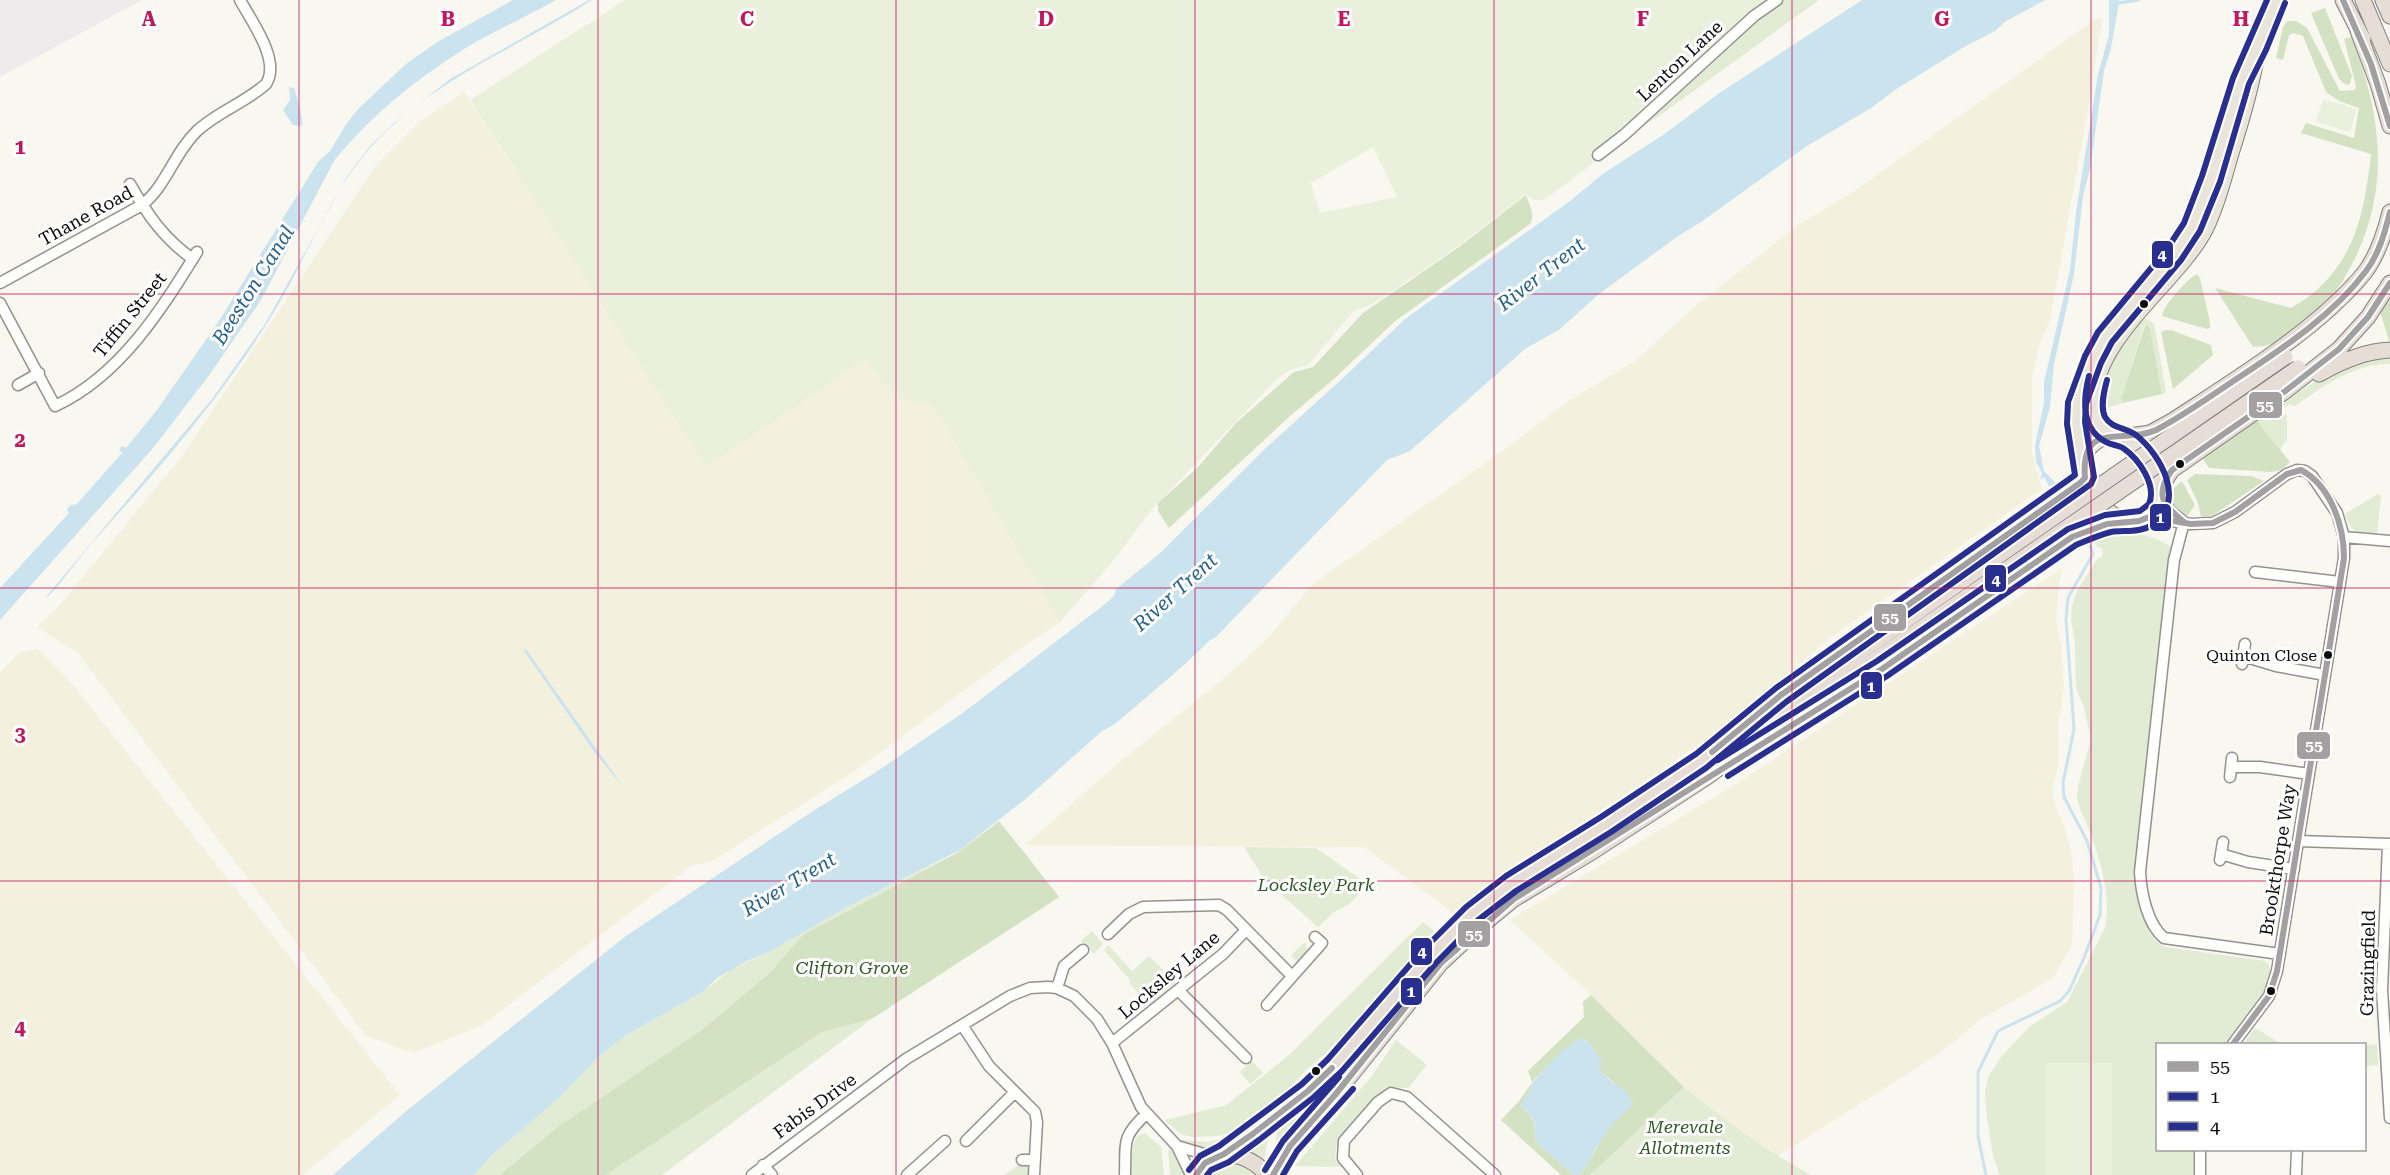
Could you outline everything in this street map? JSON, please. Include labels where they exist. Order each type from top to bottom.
[{"type":"highway","points":[[2343,0],[2390,89]]},
{"type":"highway","points":[[2363,0],[2390,64]]},
{"type":"highway","points":[[2383,0],[2390,16]]},
{"type":"highway","points":[[2358,31],[2378,84],[2390,126]]},
{"type":"highway","points":[[1707,777],[1877,650],[2285,357],[2330,320],[2351,296],[2366,271],[2390,212]]},
{"type":"highway","points":[[2117,436],[2150,433],[2211,395],[2299,334],[2366,271]]},
{"type":"highway","points":[[1196,1175],[1205,1163],[1219,1156],[1308,1091],[1335,1065],[1408,980],[1471,914],[1511,884],[1877,650],[2298,368],[2359,318],[2390,283]]},
{"type":"highway","points":[[2161,492],[2172,470],[2284,392],[2352,336],[2379,302],[2390,283]]},
{"type":"highway","points":[[2284,392],[2336,364],[2366,354],[2390,350]]},
{"type":"highway","points":[[1701,761],[1781,694],[2033,518],[2085,478]]},
{"type":"highway","points":[[1273,1175],[1290,1146],[1342,1087],[1442,963],[1514,899],[1882,669],[2072,537],[2107,524],[2123,521]]},
{"type":"highway","points":[[1219,1156],[1249,1160],[1267,1175]]},
{"type":"main road","points":[[2258,47],[2247,104],[2220,193],[2208,224],[2188,255],[2128,327],[2098,375],[2094,392],[2095,417],[2117,436],[2133,444],[2156,475],[2161,492],[2156,511],[2149,517],[2139,521],[2123,521],[2108,512],[2090,491],[2085,478],[2084,460],[2077,437],[2077,402],[2093,359],[2105,337],[2174,254],[2192,227],[2211,178],[2241,81],[2277,0]]},
{"type":"main road","points":[[2084,460],[2093,444],[2101,439],[2117,436]]},
{"type":"street","name":"Thane Road","points":[[0,283],[142,205],[158,190],[179,152],[198,130],[263,87],[270,77],[272,66],[269,55],[240,0]]},
{"type":"street","name":"Lenton Lane","points":[[1602,152],[1754,16],[1777,0]]},
{"type":"street","name":"Tiffin Street","points":[[39,374],[55,406],[86,389],[117,361],[159,310],[195,256],[168,239],[142,205],[130,184]]},
{"type":"street","points":[[0,303],[39,374],[18,385]]},
{"type":"street","name":"Brookthorpe Way","points":[[2184,522],[2213,523],[2225,518],[2287,474],[2301,470],[2312,476],[2337,513],[2344,537],[2344,558],[2280,954],[2269,996],[2234,1043]]},
{"type":"street","points":[[2161,492],[2172,512],[2184,522]]},
{"type":"street","points":[[2149,517],[2184,522]]},
{"type":"street","points":[[2184,522],[2174,560],[2140,872],[2141,887],[2153,923],[2164,938],[2280,954]]},
{"type":"street","points":[[2344,537],[2390,541]]},
{"type":"street","points":[[2271,574],[2272,562]]},
{"type":"street","points":[[2255,572],[2340,582]]},
{"type":"street","points":[[2243,655],[2276,666],[2325,675]]},
{"type":"street","points":[[2231,767],[2260,767],[2309,774]]},
{"type":"street","points":[[2298,841],[2389,844]]},
{"type":"street","points":[[2223,842],[2220,857],[2294,869]]},
{"type":"street","name":"Grazingfield","points":[[2389,844],[2383,1026],[2390,1118]]},
{"type":"street","points":[[1108,934],[1113,922],[1143,907],[1213,904],[1223,907],[1292,976]]},
{"type":"street","name":"Locksley Lane","points":[[1112,1043],[1223,954],[1246,930]]},
{"type":"street","points":[[1267,1005],[1272,992],[1292,976],[1322,943],[1315,937]]},
{"type":"street","points":[[1080,956],[1061,970],[1058,988],[1081,1001],[1097,1019],[1112,1043],[1136,1099],[1146,1114],[1177,1146],[1191,1175]]},
{"type":"street","name":"Fabis Drive","points":[[752,1175],[906,1059],[1020,991],[1040,987],[1058,988]]},
{"type":"street","points":[[1179,991],[1239,1056]]},
{"type":"street","points":[[963,1025],[983,1059],[1035,1112],[1034,1175]]},
{"type":"street","points":[[966,1141],[972,1128],[1015,1092]]},
{"type":"street","points":[[1357,1175],[1343,1158],[1344,1142],[1378,1102],[1391,1093],[1407,1097],[1495,1175]]},
{"type":"street","points":[[1125,1175],[1127,1136],[1131,1128],[1146,1114]]},
{"type":"street","points":[[908,1175],[933,1146],[945,1141]]},
{"type":"street","points":[[1177,1146],[1219,1156]]},
{"type":"street","points":[[2200,1151],[2200,1175]]},
{"type":"street","points":[[2296,1175],[2297,1151]]},
{"type":"street","points":[[1022,1160],[1035,1160]]},
{"type":"street","points":[[763,1165],[772,1175]]},
{"type":"shaded area","points":[[0,0],[142,0],[0,77]]},
{"type":"shaded area","points":[[2097,18],[2102,19],[2050,320],[2040,343],[2032,377],[2032,453],[2042,489],[1834,635],[1713,735],[1563,837],[1492,882],[1453,915],[1364,847],[1025,845],[1122,760],[1222,680],[1268,638],[1314,583],[1511,445],[1565,403],[1635,361],[1694,307],[1798,225],[1853,192]]},
{"type":"shaded area","points":[[464,92],[706,465],[864,360],[898,399],[934,406],[1060,622],[841,780],[712,861],[691,866],[481,1026],[413,1053],[366,1036],[78,653],[37,627],[59,606],[183,455],[377,164],[419,122]]},
{"type":"shaded area","points":[[2061,569],[2056,620],[2061,647],[2064,688],[2058,724],[2059,760],[2052,795],[2072,855],[2074,890],[2072,944],[2053,978],[1980,1020],[1937,1055],[1778,1156],[1724,1119],[1684,1087],[1591,995],[1510,920],[1739,782]]},
{"type":"shaded area","points":[[38,649],[69,680],[400,1095],[303,1175],[0,1175],[0,672],[20,652]]},
{"type":"green space","points":[[625,0],[1770,0],[1742,18],[1639,114],[1591,153],[1596,161],[1544,200],[1534,200],[1526,194],[1461,244],[1378,301],[1353,312],[1308,365],[1290,370],[1276,380],[1153,508],[1113,561],[1060,622],[934,406],[898,399],[864,360],[706,466],[470,100]],"holes":[[[1373,147],[1397,197],[1320,213],[1311,183]]]},
{"type":"green space","points":[[1783,0],[1819,0],[1655,119],[1633,131],[1759,17]]},
{"type":"green space","points":[[2325,8],[2352,76],[2350,84],[2346,85],[2339,79],[2311,13]]},
{"type":"green space","points":[[2288,21],[2297,21],[2307,28],[2340,91],[2355,90],[2356,86],[2344,39],[2351,37],[2373,107],[2377,141],[2377,174],[2373,206],[2364,238],[2349,270],[2329,301],[2286,337],[2269,345],[2253,347],[2215,288],[2291,308],[2312,294],[2328,279],[2351,242],[2364,200],[2371,154],[2301,133],[2306,123],[2354,138],[2359,108],[2339,101],[2326,92],[2303,36],[2293,33],[2289,35],[2283,60],[2276,58],[2283,27]]},
{"type":"green space","points":[[2323,99],[2357,109],[2350,132],[2316,122]]},
{"type":"green space","points":[[1526,195],[1532,213],[1530,224],[1394,322],[1169,528],[1158,511],[1158,503],[1197,468],[1236,423],[1294,372],[1313,367],[1363,313],[1459,247]]},
{"type":"green space","points":[[2197,274],[2200,278],[2210,322],[2210,328],[2207,329],[2162,316],[2176,293]]},
{"type":"green space","points":[[2390,300],[2390,344],[2380,311]]},
{"type":"green space","points":[[2141,317],[2154,323],[2166,392],[2162,394],[2150,328],[2146,325],[2121,398],[2123,403],[2101,409],[2100,396],[2106,371],[2118,348]]},
{"type":"green space","points":[[2147,325],[2150,328],[2162,394],[2123,403],[2121,398]]},
{"type":"green space","points":[[2171,330],[2211,345],[2213,355],[2173,389],[2161,332]]},
{"type":"green space","points":[[2390,357],[2390,364],[2364,367],[2328,384],[2295,406],[2289,404],[2283,408],[2282,415],[2287,413],[2287,441],[2281,450],[2255,419],[2337,371],[2354,364]]},
{"type":"green space","points":[[2257,421],[2290,462],[2281,470],[2271,472],[2209,468],[2201,456]]},
{"type":"green space","points":[[2195,474],[2251,476],[2264,481],[2212,516],[2201,517],[2198,503],[2187,480]]},
{"type":"green space","points":[[2182,481],[2195,505],[2188,515],[2177,510],[2169,492]]},
{"type":"green space","points":[[2378,494],[2381,496],[2377,533],[2356,532],[2350,526],[2345,514]]},
{"type":"green space","points":[[2108,530],[2124,531],[2151,537],[2173,549],[2140,903],[2146,922],[2151,934],[2159,944],[2165,947],[2265,961],[2270,968],[2266,990],[2250,1016],[2229,1043],[2156,1043],[2156,1151],[2193,1151],[2193,1175],[2000,1175],[1993,1156],[1987,1118],[1985,1092],[1988,1077],[2001,1057],[2029,1027],[2067,1002],[2105,928],[2107,917],[2102,871],[2077,798],[2091,739],[2084,707],[2076,688],[2075,644],[2071,619],[2077,591],[2098,558],[2102,557],[2103,549],[2097,547],[2092,533]]},
{"type":"green space","name":"Clifton Grove","points":[[999,821],[1059,897],[873,1018],[822,1032],[605,1175],[500,1175],[558,1127],[701,1031],[768,975],[803,935],[960,852]]},
{"type":"green space","name":"Clifton Grove","points":[[989,829],[1021,848],[1059,897],[873,1018],[662,1175],[474,1175],[491,1156],[533,1120],[596,1059],[625,1036],[704,991],[730,970],[769,952],[849,906],[952,855]]},
{"type":"green space","name":"Locksley Park","points":[[1244,847],[1316,848],[1369,885],[1349,904],[1334,912],[1318,927],[1266,881]]},
{"type":"green space","points":[[1573,853],[1575,855],[1516,892],[1352,1065],[1275,1154],[1277,1129],[1274,1125],[1470,924],[1504,897]]},
{"type":"green space","points":[[1423,922],[1437,933],[1342,1044],[1321,1057],[1303,1073],[1275,1105],[1246,1126],[1219,1136],[1192,1137],[1181,1134],[1164,1120],[1229,1103],[1289,1055]]},
{"type":"green space","points":[[1092,931],[1103,944],[1094,954],[1081,941]]},
{"type":"green space","points":[[1305,942],[1308,951],[1298,963],[1291,955]]},
{"type":"green space","points":[[1108,945],[1132,971],[1149,956],[1176,983],[1150,1005],[1129,983],[1130,980],[1104,950]]},
{"type":"green space","points":[[1591,995],[1684,1087],[1590,1175],[1579,1175],[1608,1129],[1633,1104],[1621,1089],[1598,1069],[1548,1065],[1532,1082],[1528,1071],[1584,1017],[1583,1002]]},
{"type":"green space","points":[[2255,1028],[2280,1043],[2244,1043]]},
{"type":"green space","points":[[1396,1040],[1427,1065],[1408,1088],[1388,1087],[1379,1094],[1337,1141],[1335,1158],[1342,1167],[1295,1166],[1371,1077]]},
{"type":"green space","points":[[2377,1044],[2378,1065],[2366,1066],[2366,1045]]},
{"type":"green space","points":[[1252,1061],[1263,1073],[1250,1084],[1240,1072]]},
{"type":"green space","points":[[2046,1063],[2112,1063],[2112,1175],[2046,1175]]},
{"type":"green space","points":[[1531,1084],[1532,1089],[1521,1107],[1534,1122],[1536,1142],[1574,1175],[1561,1175],[1501,1120]]},
{"type":"green space","name":"Merevale Allotments","points":[[1684,1087],[1745,1134],[1811,1175],[1595,1175],[1592,1173]]},
{"type":"green space","points":[[1269,1130],[1264,1161],[1243,1151]]},
{"type":"green space","points":[[1145,1133],[1161,1147],[1164,1175],[1132,1175],[1134,1144],[1140,1135]]},
{"type":"green space","points":[[1237,1136],[1216,1146],[1202,1148],[1181,1140],[1208,1142]]},
{"type":"green space","points":[[1170,1149],[1176,1156],[1183,1175],[1170,1175],[1168,1151]]},
{"type":"green space","points":[[1021,1164],[1028,1167],[1030,1175],[1004,1175]]},
{"type":"green space","points":[[1232,1164],[1245,1167],[1256,1175],[1210,1175],[1219,1168]]},
{"type":"water","name":"Beeston Canal","points":[[513,0],[556,0],[474,43],[435,68],[381,111],[349,143],[334,161],[261,300],[210,374],[154,447],[0,620],[0,588],[69,513],[67,510],[70,505],[74,507],[71,504],[76,505],[122,453],[119,450],[122,446],[126,448],[157,410],[217,324],[318,162],[330,151],[357,110],[406,64],[439,41]]},
{"type":"water","points":[[592,0],[476,66],[421,102],[370,148],[339,191],[370,146],[393,124],[450,79]]},
{"type":"water","name":"River Trent","points":[[1862,0],[2045,0],[2006,21],[1995,31],[1966,46],[1898,88],[1871,108],[1807,146],[1599,294],[1560,329],[1525,349],[1410,451],[1387,460],[1216,637],[1115,724],[1102,731],[1028,797],[960,850],[849,906],[769,952],[745,962],[717,978],[704,991],[625,1036],[596,1059],[561,1096],[491,1156],[474,1175],[333,1175],[405,1112],[626,936],[964,712],[1105,604],[1114,596],[1116,589],[1158,555],[1267,447],[1405,319],[1570,201],[1604,173],[1663,135],[1718,94]]},
{"type":"water","points":[[2109,0],[2119,0],[2119,3],[2111,48],[2104,71],[2090,169],[2083,196],[2074,274],[2054,364],[2050,407],[2039,446],[2044,471],[2059,486],[2052,491],[2044,477],[2040,480],[2042,473],[2036,462],[2035,445],[2044,403],[2044,382],[2070,270],[2076,212],[2098,74],[2109,35]]},
{"type":"water","points":[[289,87],[294,88],[296,92],[302,126],[293,125],[283,110],[290,100]]},
{"type":"water","points":[[319,227],[274,312],[211,403],[164,461],[45,598],[212,399],[265,324]]},
{"type":"water","points":[[526,649],[624,788],[595,753],[524,651]]},
{"type":"water","points":[[1584,1038],[1592,1046],[1602,1063],[1598,1069],[1626,1091],[1633,1105],[1609,1128],[1593,1152],[1592,1158],[1579,1175],[1574,1175],[1536,1142],[1533,1119],[1521,1107],[1532,1089],[1531,1084],[1549,1064],[1562,1051]]},
{"type":"waterway","points":[[2119,3],[2138,0]]},
{"type":"waterway","points":[[1986,1175],[1978,1136],[1978,1072],[1998,1031],[2060,1001],[2069,991],[2100,915],[2101,888],[2087,841],[2064,797],[2063,783],[2074,729],[2066,619],[2068,598],[2093,554],[2088,540]]},
{"type":"transit line","name":"4","points":[[1189,1170],[1200,1156],[1219,1146],[1302,1084],[1328,1059],[1422,951],[1466,907],[1506,876],[1696,754],[1776,688],[2075,475],[2067,424],[2068,402],[2085,356],[2098,332],[2167,249],[2184,223],[2202,176],[2233,78],[2267,0]]},
{"type":"transit line","name":"55","points":[[2343,0],[2371,64],[2390,126]]},
{"type":"transit line","name":"1","points":[[1207,1175],[1211,1170],[1229,1162],[1259,1140],[1314,1097],[1342,1071],[1436,963],[1477,921],[1516,891],[1611,832],[1706,768],[1786,702],[2091,484],[2094,477],[2085,422],[2086,404],[2101,363],[2112,342],[2181,260],[2200,231],[2220,182],[2249,84],[2285,3]]},
{"type":"transit line","name":"55","points":[[1712,752],[1781,695],[2080,483],[2085,478],[2085,460],[2089,448],[2097,441],[2144,434],[2175,420],[2266,359],[2320,319],[2352,288],[2371,264],[2384,235],[2390,212]]},
{"type":"transit line","name":"55","points":[[2184,522],[2166,505],[2163,499],[2163,486],[2172,470],[2284,392],[2339,349],[2368,317],[2390,283]]},
{"type":"transit line","name":"4","points":[[1718,760],[1877,661],[2068,529],[2105,515],[2140,511],[2149,504],[2151,497],[2149,481],[2135,459],[2123,448],[2108,443],[2098,436],[2088,421],[2085,404],[2089,376]]},
{"type":"transit line","name":"1","points":[[1728,776],[1887,676],[2076,545],[2111,532],[2142,529],[2152,525],[2162,515],[2168,504],[2169,492],[2161,466],[2154,454],[2136,435],[2111,424],[2105,417],[2103,404],[2107,380]]},
{"type":"transit line","name":"55","points":[[1273,1175],[1290,1146],[1335,1095],[1441,963],[1514,899],[1882,669],[2072,537],[2107,524],[2139,521],[2149,517],[2191,524],[2213,523],[2235,512],[2287,474],[2301,470],[2320,486],[2334,508],[2342,533],[2344,558],[2277,971],[2269,996],[2234,1043]]},
{"type":"transit line","name":"55","points":[[1196,1175],[1205,1163],[1224,1154],[1254,1133],[1308,1091],[1332,1068]]},
{"type":"transit line","name":"4","points":[[1265,1170],[1283,1141],[1339,1077]]},
{"type":"transit line","name":"1","points":[[1283,1175],[1297,1151],[1353,1089]]},
{"type":"place","name":"Quinton Close","points":[[2328,655]]}]
